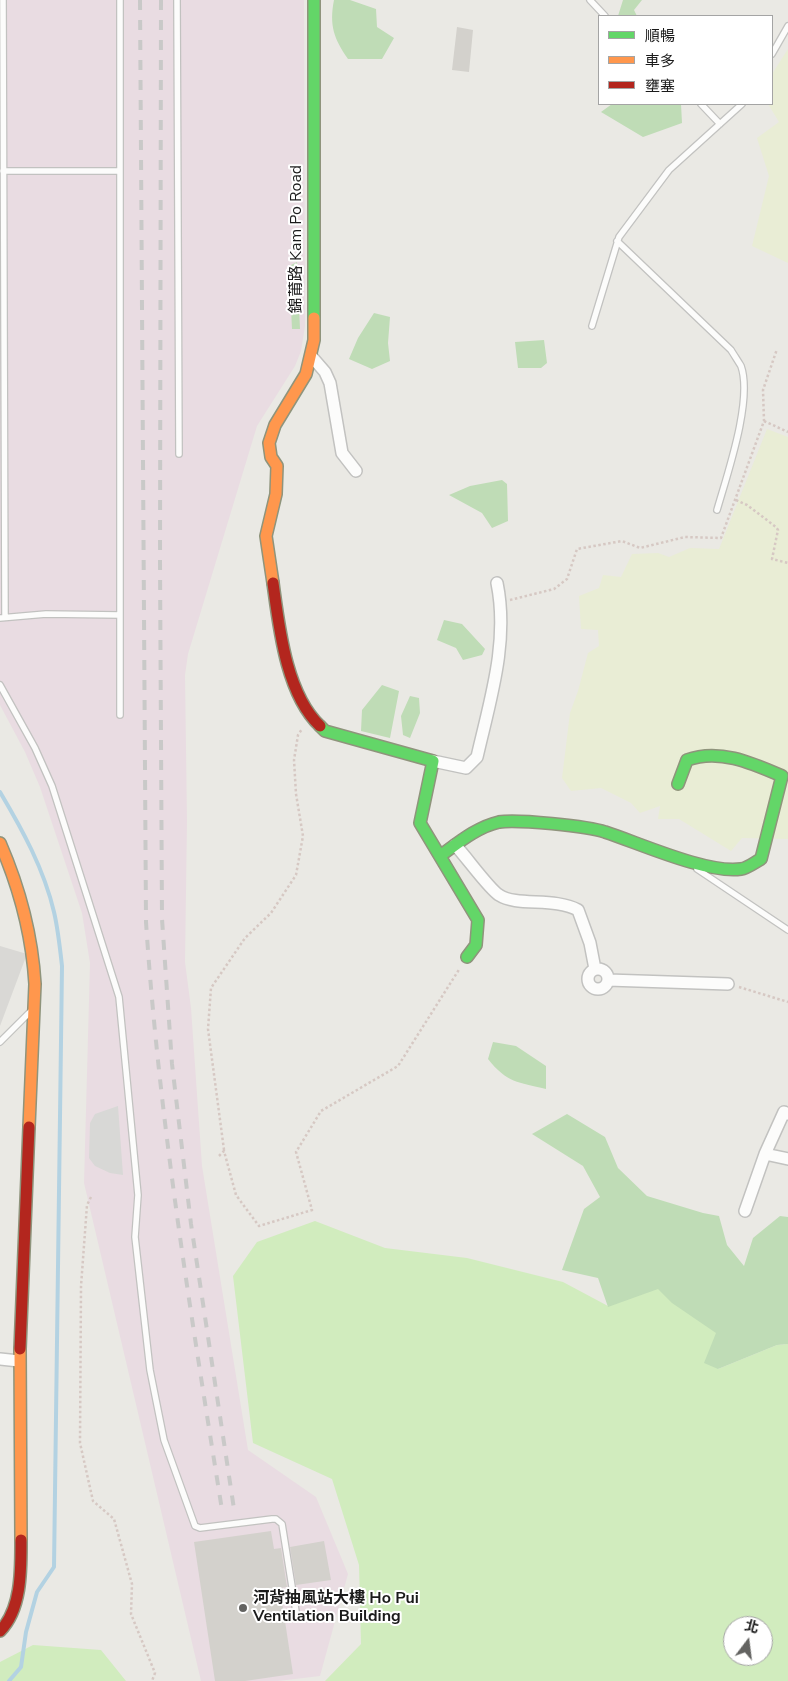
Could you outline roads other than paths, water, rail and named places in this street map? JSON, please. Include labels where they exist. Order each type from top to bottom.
[{"type":"street","name":"錦莆路 Kam Po Road","points":[[314,0],[314,340],[312,357],[306,374],[275,425],[269,443],[271,457],[277,466],[276,494],[266,536],[283,654],[309,716],[325,731],[349,736],[433,761]]},
{"type":"street","points":[[312,357],[325,372],[330,383],[342,453],[356,471]]},
{"type":"street","points":[[467,956],[476,944],[478,920],[420,823],[433,761],[466,768],[477,757],[501,653],[501,602],[497,583]]},
{"type":"street","points":[[440,856],[474,831],[500,822],[560,825],[603,831],[682,859],[728,870],[743,870],[761,859],[782,776],[757,765],[711,754],[696,755],[687,760],[678,784]]},
{"type":"street","points":[[0,843],[26,915],[34,952],[35,1007],[19,1361],[21,1563],[15,1606],[9,1622],[0,1631]]},
{"type":"street","points":[[455,845],[499,895],[522,901],[568,904],[578,910],[590,943],[595,969]]},
{"type":"street","points":[[595,969],[602,970],[608,980],[605,986],[600,989],[594,988],[589,984],[587,978],[590,972],[595,969]]},
{"type":"street","points":[[608,980],[728,984]]},
{"type":"street","points":[[746,1211],[765,1154],[784,1112],[788,1114]]},
{"type":"street","points":[[765,1154],[788,1160]]},
{"type":"street","points":[[0,1359],[19,1361]]},
{"type":"lane","points":[[2,0],[2,617],[46,614],[120,614]]},
{"type":"lane","points":[[120,0],[120,715]]},
{"type":"lane","points":[[177,0],[179,454]]},
{"type":"lane","points":[[590,0],[604,15]]},
{"type":"lane","points":[[773,52],[788,26]]},
{"type":"lane","points":[[702,105],[720,124]]},
{"type":"lane","points":[[592,326],[617,241],[668,170],[741,105]]},
{"type":"lane","points":[[3,171],[120,171]]},
{"type":"lane","points":[[617,241],[731,350],[741,366],[744,389],[743,411],[717,510]]},
{"type":"lane","points":[[0,685],[35,748],[52,786],[119,997],[138,1195],[135,1237],[150,1370],[164,1440],[195,1526],[200,1528],[272,1519],[276,1519],[282,1524],[297,1618]]},
{"type":"lane","points":[[682,859],[788,930]]},
{"type":"lane","points":[[0,1042],[35,1007]]},
{"type":"lane","points":[[0,1034],[8,1034]]},
{"type":"waterway","points":[[0,792],[24,835],[50,896],[59,939],[62,966],[54,1567],[37,1592],[26,1632],[21,1667],[9,1681]]},
{"type":"railway","points":[[140,0],[146,922],[159,1070],[177,1217],[222,1510]]},
{"type":"railway","points":[[161,0],[160,561],[162,919],[172,1064],[191,1224],[234,1509]]},
{"type":"place","name":"河背抽風站大樓 Ho Pui Ventilation Building","points":[[243,1608]]}]
